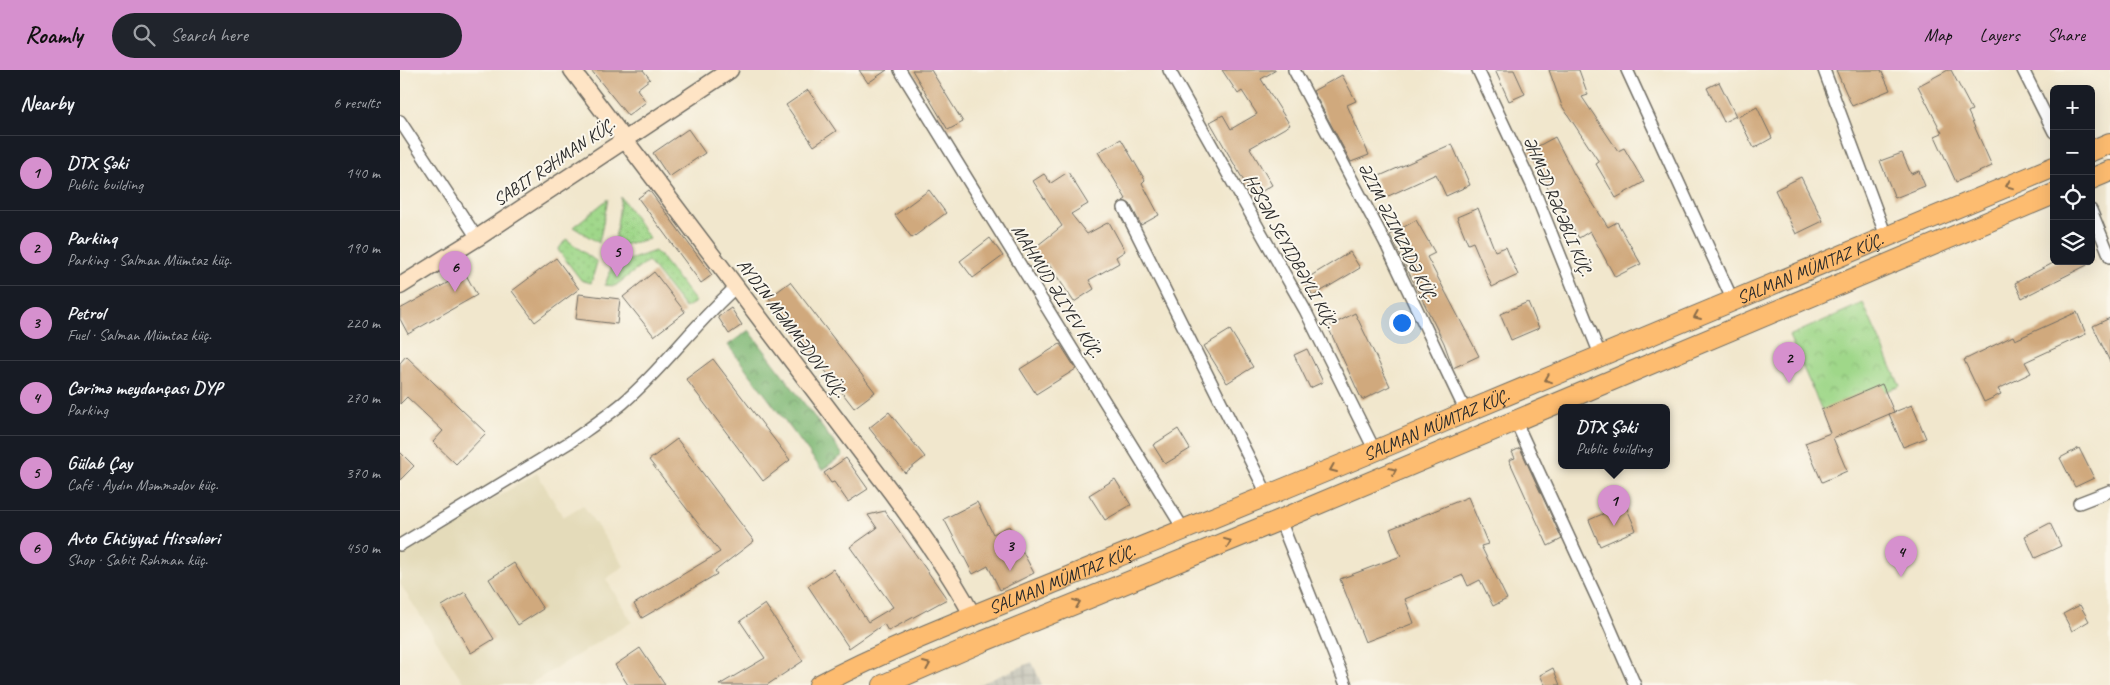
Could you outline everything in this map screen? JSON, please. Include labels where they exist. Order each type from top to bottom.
[{"type":"highway","points":[[2095,149],[2110,143]]},
{"type":"highway","name":"SALMAN MÜMTAZ KÜÇ.","points":[[819,685],[853,667],[973,616],[1268,496],[2048,169]]},
{"type":"highway","points":[[2095,177],[2110,171]]},
{"type":"highway","points":[[882,685],[2050,196]]},
{"type":"highway","points":[[1733,301],[1743,324]]},
{"type":"highway","points":[[1268,496],[1280,520]]},
{"type":"highway","points":[[1092,567],[1102,593]]},
{"type":"highway","points":[[973,616],[984,641]]},
{"type":"street","points":[[572,70],[932,548],[973,616]]},
{"type":"street","name":"SABIT RƏHMAN KÜÇ.","points":[[400,286],[477,238],[730,70]]},
{"type":"street","name":"MAHMUD ƏLIYEV KÜÇ.","points":[[900,70],[1184,530]]},
{"type":"street","name":"HƏSƏN SEYIDBƏYLI KÜÇ.","points":[[1169,70],[1305,310],[1375,451]]},
{"type":"street","name":"ƏZIM ƏZIMZADƏ KÜÇ.","points":[[1294,70],[1385,242],[1466,412]]},
{"type":"street","name":"ƏHMƏD RƏCƏBLI KÜÇ.","points":[[1478,70],[1532,185],[1601,357]]},
{"type":"street","points":[[1627,70],[1733,301]]},
{"type":"street","points":[[1824,70],[1886,236]]},
{"type":"street","points":[[2023,70],[2053,130]]},
{"type":"street","points":[[400,121],[477,238]]},
{"type":"street","points":[[1124,208],[1268,496]]},
{"type":"street","points":[[2095,219],[2110,254]]},
{"type":"street","points":[[400,545],[570,442],[596,424],[623,402],[699,325],[712,308],[736,287]]},
{"type":"street","points":[[1516,420],[1635,685]]},
{"type":"street","points":[[2079,503],[2110,491]]},
{"type":"street","points":[[1280,520],[1346,685]]},
{"type":"shaded area","points":[[537,473],[563,517],[583,505],[624,566],[606,579],[632,622],[528,685],[465,685],[400,584],[400,556]]},
{"type":"shaded area","points":[[1032,662],[1042,685],[978,685]]},
{"type":"green space","points":[[621,197],[650,239],[614,247]]},
{"type":"green space","points":[[608,199],[599,243],[573,227]]},
{"type":"green space","points":[[566,239],[597,262],[591,283],[581,280],[558,250]]},
{"type":"green space","points":[[655,251],[696,302],[685,308],[648,261],[615,286],[605,285],[612,266]]},
{"type":"green space","points":[[1863,303],[1900,386],[1824,415],[1789,336]]},
{"type":"green space","points":[[749,330],[843,455],[822,470],[728,345]]},
{"type":"building","points":[[591,70],[643,70],[650,79],[637,89],[646,102],[628,116]]},
{"type":"building","points":[[859,70],[887,70],[868,83]]},
{"type":"building","points":[[912,70],[931,70],[963,122],[948,130]]},
{"type":"building","points":[[1222,70],[1276,70],[1261,79],[1290,125],[1250,148],[1272,185],[1253,197],[1210,122],[1223,115],[1231,129],[1257,114],[1242,91],[1238,94]]},
{"type":"building","points":[[1495,70],[1514,70],[1525,94],[1509,101]]},
{"type":"building","points":[[1549,70],[1579,70],[1588,95],[1582,97],[1618,151],[1624,148],[1644,182],[1616,198],[1596,164],[1599,162],[1562,106]]},
{"type":"building","points":[[1836,70],[1881,70],[1890,90],[1852,106]]},
{"type":"building","points":[[1951,70],[1972,110],[1968,112],[1992,166],[1956,182],[1935,136],[1942,133],[1918,86]]},
{"type":"building","points":[[1342,75],[1356,101],[1347,105],[1369,155],[1351,162],[1313,91]]},
{"type":"building","points":[[1719,82],[1736,116],[1724,122],[1707,88]]},
{"type":"building","points":[[808,90],[836,131],[814,146],[786,105]]},
{"type":"building","points":[[1757,107],[1772,138],[1754,148],[1738,117]]},
{"type":"building","points":[[688,129],[705,153],[669,177],[653,153]]},
{"type":"building","points":[[1555,137],[1574,174],[1608,227],[1617,222],[1641,264],[1615,277],[1590,231],[1579,238],[1549,190],[1529,151]]},
{"type":"building","points":[[1121,139],[1145,180],[1142,183],[1159,215],[1141,225],[1130,204],[1123,201],[1126,199],[1098,152]]},
{"type":"building","points":[[1452,144],[1470,185],[1446,196],[1436,174],[1384,198],[1375,178]]},
{"type":"building","points":[[1902,153],[1911,174],[1919,171],[1925,186],[1895,198],[1880,161]]},
{"type":"building","points":[[1068,172],[1088,204],[1071,214],[1087,234],[1109,222],[1125,251],[1116,257],[1119,263],[1089,280],[1094,289],[1074,302],[1048,263],[1041,269],[1028,253],[1062,226],[1033,181],[1044,174],[1051,183]]},
{"type":"building","points":[[1801,177],[1823,221],[1796,234],[1775,190]]},
{"type":"building","points":[[649,190],[712,275],[701,283],[638,198]]},
{"type":"building","points":[[929,190],[946,213],[912,238],[895,215]]},
{"type":"building","points":[[1478,208],[1495,251],[1506,247],[1518,275],[1492,287],[1473,242],[1468,244],[1457,217]]},
{"type":"building","points":[[1416,220],[1435,253],[1427,257],[1479,356],[1453,368],[1444,343],[1390,235]]},
{"type":"building","points":[[990,238],[1003,256],[973,278],[960,261]]},
{"type":"building","points":[[1350,252],[1360,268],[1313,296],[1304,280]]},
{"type":"building","points":[[556,258],[579,289],[535,322],[512,291]]},
{"type":"building","points":[[2050,265],[2087,265],[2022,298],[2015,283]]},
{"type":"building","points":[[654,272],[685,312],[654,336],[623,297]]},
{"type":"building","points":[[465,273],[477,295],[408,334],[400,319],[400,309]]},
{"type":"building","points":[[790,282],[875,392],[854,408],[769,298]]},
{"type":"building","points":[[579,294],[620,299],[617,324],[576,319]]},
{"type":"building","points":[[1528,302],[1539,328],[1511,340],[1500,314]]},
{"type":"building","points":[[731,308],[742,325],[729,334],[718,317]]},
{"type":"building","points":[[2077,312],[2086,334],[2025,362],[2031,373],[1998,389],[2001,394],[1984,402],[1964,360],[2013,336],[2015,340]]},
{"type":"building","points":[[1355,313],[1390,386],[1362,400],[1328,327]]},
{"type":"building","points":[[2110,318],[2110,362],[2093,326]]},
{"type":"building","points":[[1230,330],[1253,367],[1227,383],[1204,346]]},
{"type":"building","points":[[1060,344],[1076,369],[1036,394],[1020,369]]},
{"type":"building","points":[[1307,349],[1323,382],[1310,388],[1294,355]]},
{"type":"building","points":[[406,356],[486,433],[456,464],[433,442],[443,431],[407,397],[400,404],[400,363]]},
{"type":"building","points":[[713,359],[790,460],[763,481],[686,379]]},
{"type":"building","points":[[1882,384],[1894,412],[1833,438],[1847,471],[1822,482],[1805,443],[1830,433],[1821,410]]},
{"type":"building","points":[[1912,405],[1926,438],[1903,447],[1889,414]]},
{"type":"building","points":[[889,412],[925,457],[905,473],[869,428]]},
{"type":"building","points":[[1178,429],[1190,449],[1165,464],[1153,445]]},
{"type":"building","points":[[677,439],[754,541],[715,571],[717,574],[642,618],[634,604],[720,552],[649,460]]},
{"type":"building","points":[[1520,448],[1562,539],[1548,546],[1509,460],[1515,458],[1512,452]]},
{"type":"building","points":[[2079,448],[2094,478],[2075,487],[2060,458]]},
{"type":"building","points":[[400,452],[414,466],[400,480]]},
{"type":"building","points":[[846,458],[868,489],[848,502],[834,482],[831,483],[824,473]]},
{"type":"building","points":[[1115,479],[1131,505],[1105,520],[1089,495]]},
{"type":"building","points":[[1468,497],[1488,544],[1481,546],[1507,599],[1493,606],[1480,580],[1468,586],[1463,575],[1405,599],[1414,623],[1365,642],[1340,579],[1401,556],[1390,529]]},
{"type":"building","points":[[977,502],[993,534],[1009,526],[1034,573],[1000,590],[988,566],[973,574],[944,519]]},
{"type":"building","points":[[1625,504],[1636,530],[1600,546],[1589,520]]},
{"type":"building","points":[[885,511],[947,599],[888,631],[884,624],[849,648],[808,586],[833,569],[868,622],[893,607],[850,547],[877,528],[868,515]]},
{"type":"building","points":[[2050,523],[2061,546],[2035,558],[2025,536]]},
{"type":"building","points":[[514,563],[543,609],[518,625],[489,579]]},
{"type":"building","points":[[465,592],[494,639],[471,653],[442,606]]},
{"type":"building","points":[[765,604],[803,661],[767,685],[719,685],[765,658],[740,621]]},
{"type":"building","points":[[2080,605],[2089,621],[2072,631],[2063,614]]},
{"type":"building","points":[[640,648],[665,685],[628,685],[615,665]]},
{"type":"building","points":[[1553,668],[1560,685],[1545,685],[1540,675]]},
{"type":"place","name":"Gülab Çay","points":[[617,277]]},
{"type":"place","name":"Avto Ehtiyyat Hissəlıəri","points":[[455,292]]},
{"type":"place","name":"Parkinq","points":[[1789,383]]},
{"type":"place","name":"DTX Şəki","points":[[1614,526]]},
{"type":"place","name":"Petrol","points":[[1010,571]]},
{"type":"place","name":"Cərimə meydançası DYP","points":[[1901,577]]}]
